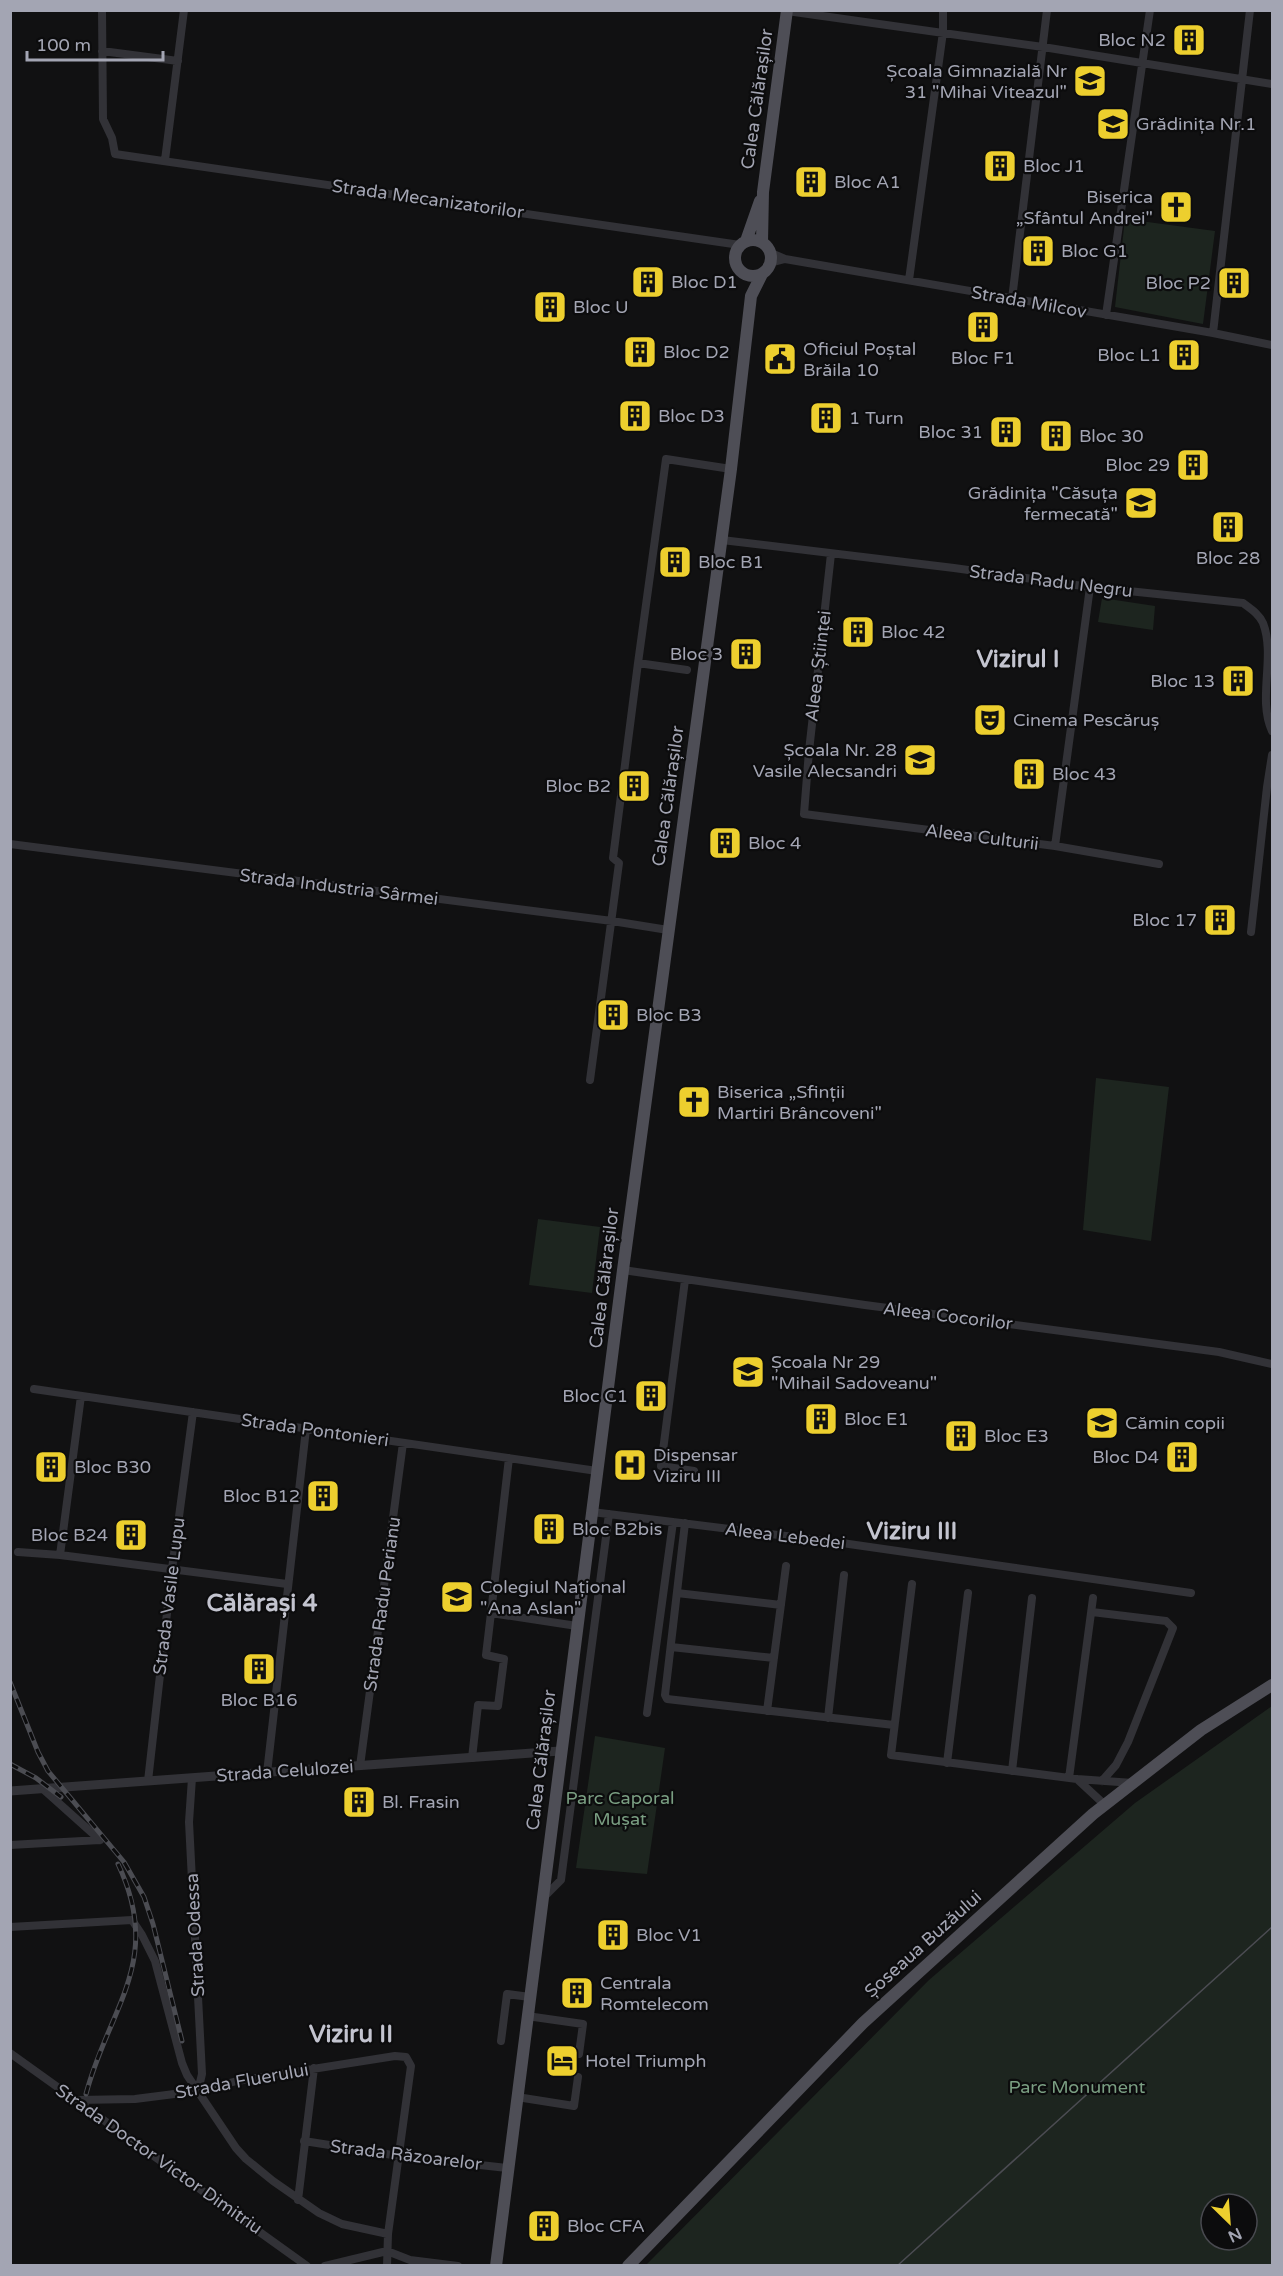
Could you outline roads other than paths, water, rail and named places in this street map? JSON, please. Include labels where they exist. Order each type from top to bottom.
[{"type":"main road","name":"Calea Călărașilor","points":[[762,242],[763,192],[787,11]]},
{"type":"main road","name":"Calea Călărașilor","points":[[743,243],[763,192]]},
{"type":"main road","points":[[757,240],[762,242],[770,258],[762,274],[751,276],[742,272],[735,259],[743,243],[757,240]]},
{"type":"main road","name":"Calea Călărașilor","points":[[742,272],[751,296]]},
{"type":"main road","name":"Calea Călărașilor","points":[[496,2265],[623,1270],[722,540],[751,296],[762,274]]},
{"type":"main road","name":"Șoseaua Buzăului","points":[[628,2265],[863,2024],[1105,1805],[1201,1730],[1272,1685]]},
{"type":"street","points":[[102,10],[102,51],[178,61]]},
{"type":"street","points":[[165,160],[184,10]]},
{"type":"street","points":[[909,280],[943,32],[943,10]]},
{"type":"street","points":[[1012,299],[1047,10]]},
{"type":"street","points":[[1106,315],[1150,10]]},
{"type":"street","points":[[1213,333],[1250,10]]},
{"type":"street","points":[[787,11],[1043,47],[1272,84]]},
{"type":"street","name":"Strada Mecanizatorilor","points":[[102,51],[103,119],[112,138],[115,154],[743,243]]},
{"type":"street","name":"Strada Milcov","points":[[770,258],[909,280],[1272,345]]},
{"type":"street","points":[[590,1080],[619,862],[613,858],[666,459],[731,469]]},
{"type":"street","name":"Strada Radu Negru","points":[[722,540],[1090,587],[1243,603],[1263,622],[1266,644],[1267,705],[1272,731]]},
{"type":"street","name":"Aleea Științei","points":[[804,814],[831,554]]},
{"type":"street","points":[[1055,846],[1090,587]]},
{"type":"street","points":[[638,663],[687,670]]},
{"type":"street","points":[[1251,932],[1272,755]]},
{"type":"street","name":"Aleea Culturii","points":[[804,814],[1055,846],[1159,864]]},
{"type":"street","name":"Strada Industria Sârmei","points":[[10,844],[668,930]]},
{"type":"street","name":"Aleea Cocorilor","points":[[623,1270],[1219,1352],[1272,1364]]},
{"type":"street","points":[[685,1280],[661,1466],[694,1472]]},
{"type":"street","name":"Strada Pontonieri","points":[[34,1389],[597,1471]]},
{"type":"street","points":[[60,1555],[81,1396]]},
{"type":"street","name":"Strada Vasile Lupu","points":[[148,1781],[172,1569],[193,1412]]},
{"type":"street","points":[[267,1773],[306,1429]]},
{"type":"street","name":"Strada Radu Perianu","points":[[360,1766],[403,1443]]},
{"type":"street","points":[[472,1758],[478,1705],[498,1707],[504,1659],[486,1655],[509,1458]]},
{"type":"street","name":"Aleea Lebedei","points":[[592,1512],[834,1542],[1191,1593]]},
{"type":"street","points":[[542,1899],[561,1880],[609,1514]]},
{"type":"street","points":[[647,1713],[673,1522]]},
{"type":"street","points":[[685,1523],[665,1695],[667,1699],[894,1725]]},
{"type":"street","points":[[18,1552],[60,1555],[287,1584]]},
{"type":"street","points":[[767,1711],[786,1566]]},
{"type":"street","points":[[828,1718],[844,1575]]},
{"type":"street","points":[[912,1584],[891,1755],[1012,1771],[1133,1783]]},
{"type":"street","points":[[677,1593],[781,1605]]},
{"type":"street","points":[[947,1763],[968,1593]]},
{"type":"street","points":[[1012,1771],[1032,1598]]},
{"type":"street","points":[[1073,1778],[1093,1598]]},
{"type":"street","points":[[1092,1612],[1166,1621],[1173,1628],[1128,1742],[1116,1765],[1102,1781]]},
{"type":"street","points":[[491,1613],[577,1626]]},
{"type":"street","points":[[671,1647],[774,1658]]},
{"type":"street","name":"Strada Celulozei","points":[[10,1791],[561,1751]]},
{"type":"street","name":"Strada Odessa","points":[[192,1778],[189,1822],[202,2074],[198,2091]]},
{"type":"street","points":[[1073,1778],[1105,1805]]},
{"type":"street","points":[[10,1845],[100,1840],[43,1789]]},
{"type":"street","name":"Strada Odessa","points":[[10,1927],[132,1920],[155,1961],[182,2063],[228,2139],[241,2154],[298,2200],[342,2224],[388,2234]]},
{"type":"street","points":[[501,2041],[507,1994],[530,1997]]},
{"type":"street","points":[[527,2016],[583,2024],[579,2054]]},
{"type":"street","name":"Strada Doctor Victor Dimitriu","points":[[10,2053],[307,2265]]},
{"type":"street","name":"Strada Fluerului","points":[[76,2100],[135,2099],[198,2091],[237,2081],[314,2068],[395,2056],[406,2057],[411,2066],[399,2156]]},
{"type":"street","points":[[298,2200],[314,2068]]},
{"type":"street","points":[[517,2097],[574,2106],[578,2077]]},
{"type":"street","name":"Strada Răzoarelor","points":[[304,2141],[399,2156],[507,2168]]},
{"type":"street","points":[[387,2265],[388,2234],[399,2156]]},
{"type":"street","points":[[325,2265],[387,2251],[410,2260],[458,2265]]},
{"type":"tram line","points":[[897,2266],[1272,1927]]},
{"type":"railway","points":[[10,1682],[48,1771],[124,1862],[144,1897],[153,1924],[182,2041]]},
{"type":"railway","points":[[10,1764],[36,1778],[61,1797]]},
{"type":"railway","points":[[86,2094],[128,1983],[134,1956],[136,1929],[131,1898],[118,1864]]},
{"type":"place","name":"Bloc N2","points":[[1189,40]]},
{"type":"place","name":"Școala Gimnazială Nr 31 \"Mihai Viteazul\"","points":[[1090,81]]},
{"type":"place","name":"Grădinița Nr.1","points":[[1113,124]]},
{"type":"place","name":"Bloc J1","points":[[1000,166]]},
{"type":"place","name":"Bloc A1","points":[[811,182]]},
{"type":"place","name":"Biserica „Sfântul Andrei\"","points":[[1176,207]]},
{"type":"place","name":"Bloc G1","points":[[1038,251]]},
{"type":"place","name":"Bloc D1","points":[[648,282]]},
{"type":"place","name":"Bloc P2","points":[[1234,283]]},
{"type":"place","name":"Bloc U","points":[[550,307]]},
{"type":"place","name":"Bloc F1","points":[[983,327]]},
{"type":"place","name":"Bloc D2","points":[[640,352]]},
{"type":"place","name":"Bloc L1","points":[[1184,355]]},
{"type":"place","name":"Oficiul Poștal Brăila 10","points":[[780,359]]},
{"type":"place","name":"Bloc D3","points":[[635,416]]},
{"type":"place","name":"1 Turn","points":[[826,418]]},
{"type":"place","name":"Bloc 31","points":[[1006,432]]},
{"type":"place","name":"Bloc 30","points":[[1056,436]]},
{"type":"place","name":"Bloc 29","points":[[1193,465]]},
{"type":"place","name":"Grădinița \"Căsuța fermecată\"","points":[[1141,503]]},
{"type":"place","name":"Bloc 28","points":[[1228,527]]},
{"type":"place","name":"Bloc B1","points":[[675,562]]},
{"type":"place","name":"Bloc 42","points":[[858,632]]},
{"type":"place","name":"Bloc 3","points":[[746,654]]},
{"type":"place","name":"Bloc 13","points":[[1238,681]]},
{"type":"place","name":"Cinema Pescăruș","points":[[990,720]]},
{"type":"place","name":"Școala Nr. 28 Vasile Alecsandri","points":[[920,760]]},
{"type":"place","name":"Bloc 43","points":[[1029,774]]},
{"type":"place","name":"Bloc B2","points":[[634,786]]},
{"type":"place","name":"Bloc 4","points":[[725,843]]},
{"type":"place","name":"Bloc 17","points":[[1220,920]]},
{"type":"place","name":"Bloc B3","points":[[613,1015]]},
{"type":"place","name":"Biserica „Sfinții Martiri Brâncoveni\"","points":[[694,1102]]},
{"type":"place","name":"Școala Nr 29 \"Mihail Sadoveanu\"","points":[[748,1372]]},
{"type":"place","name":"Bloc C1","points":[[651,1396]]},
{"type":"place","name":"Bloc E1","points":[[821,1419]]},
{"type":"place","name":"Cămin copii","points":[[1102,1423]]},
{"type":"place","name":"Bloc E3","points":[[961,1436]]},
{"type":"place","name":"Bloc D4","points":[[1182,1457]]},
{"type":"place","name":"Dispensar Viziru III","points":[[630,1465]]},
{"type":"place","name":"Bloc B30","points":[[51,1467]]},
{"type":"place","name":"Bloc B12","points":[[323,1496]]},
{"type":"place","name":"Bloc B2bis","points":[[549,1529]]},
{"type":"place","name":"Bloc B24","points":[[131,1535]]},
{"type":"place","name":"Colegiul Național \"Ana Aslan\"","points":[[457,1597]]},
{"type":"place","name":"Bloc B16","points":[[259,1669]]},
{"type":"place","name":"Bl. Frasin","points":[[359,1802]]},
{"type":"place","name":"Bloc V1","points":[[613,1935]]},
{"type":"place","name":"Centrala Romtelecom","points":[[577,1993]]},
{"type":"place","name":"Hotel Triumph","points":[[562,2061]]},
{"type":"place","name":"Bloc CFA","points":[[544,2226]]},
{"type":"district","name":"Vizirul I","points":[[1018,659]]},
{"type":"district","name":"Viziru III","points":[[912,1531]]},
{"type":"district","name":"Călărași 4","points":[[262,1603]]},
{"type":"district","name":"Viziru II","points":[[351,2034]]},
{"type":"park label","name":"Parc Caporal Mușat","points":[[620,1808]]},
{"type":"park label","name":"Parc Monument","points":[[1077,2087]]}]
